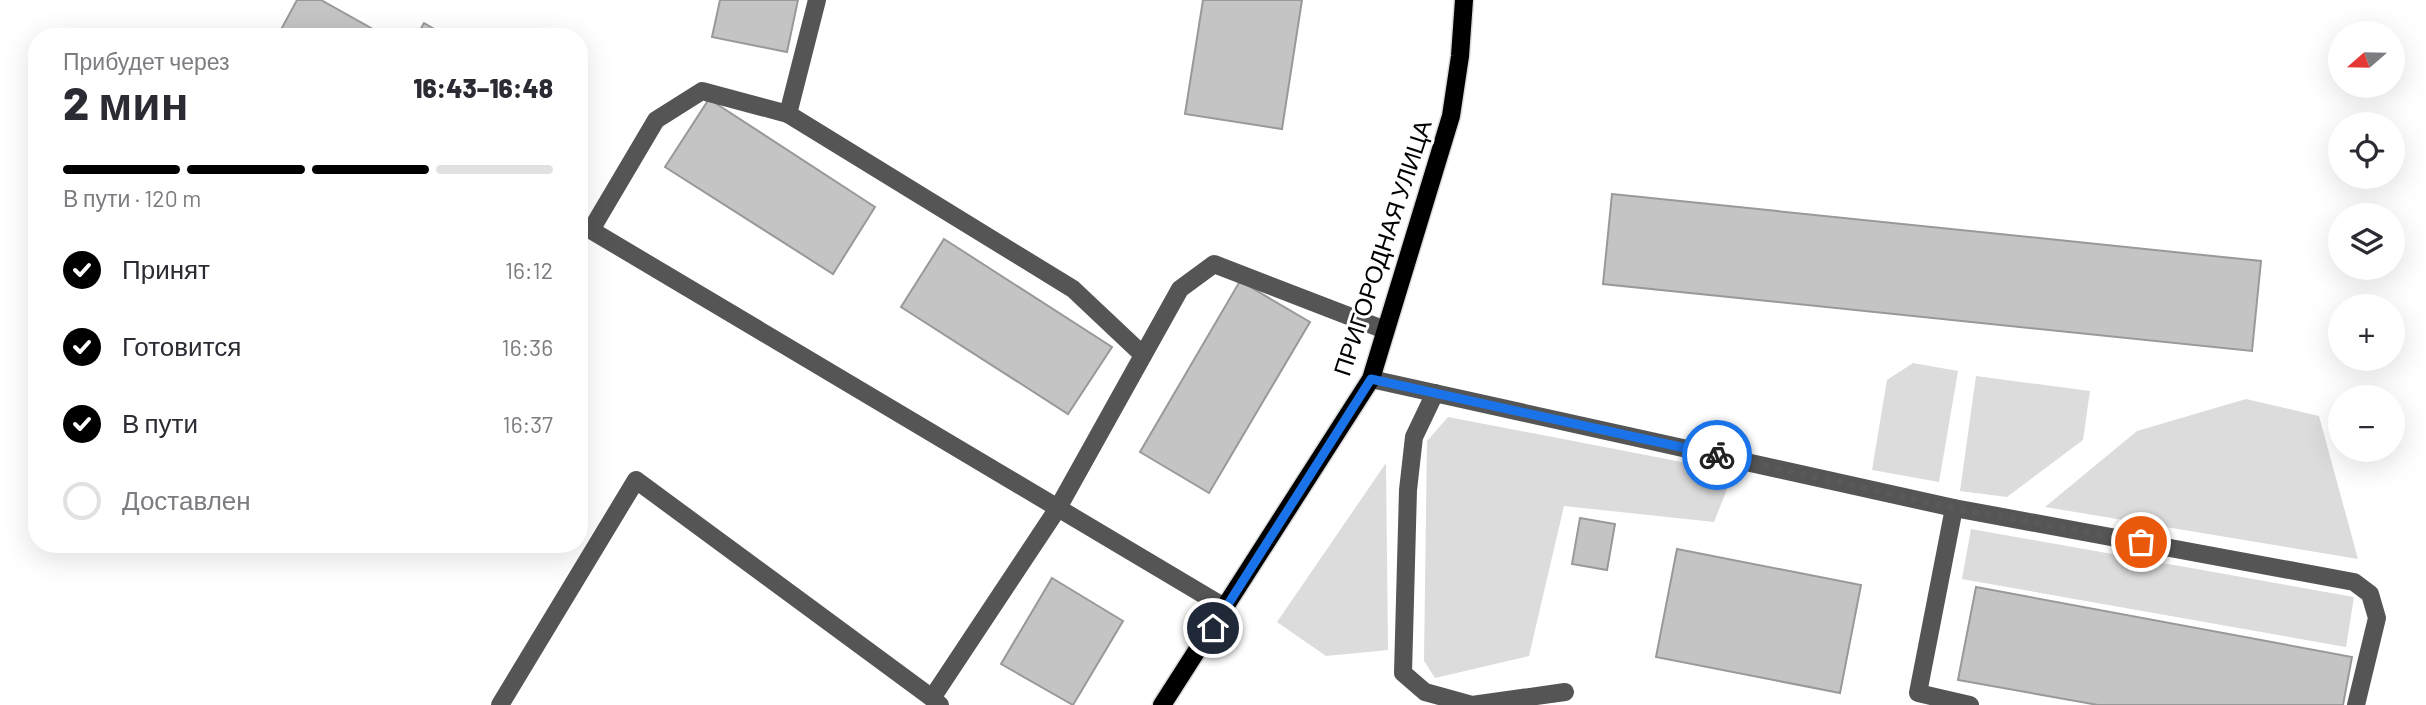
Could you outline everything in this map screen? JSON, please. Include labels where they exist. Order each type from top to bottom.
[{"type":"main road","name":"ПРИГОРОДНАЯ УЛИЦА","points":[[1162,705],[1371,379],[1451,116],[1460,56],[1464,0]]},
{"type":"lane","points":[[788,114],[817,0]]},
{"type":"lane","points":[[588,222],[656,120],[702,91],[788,114],[1073,289],[1143,355]]},
{"type":"lane","points":[[588,229],[1226,608]]},
{"type":"lane","points":[[500,705],[636,480],[936,702],[1058,508],[1180,289],[1214,264],[1385,330]]},
{"type":"lane","points":[[1371,379],[1954,508],[2354,582],[2370,594],[2377,618],[2356,705]]},
{"type":"lane","points":[[1435,393],[1414,437],[1408,490],[1403,673],[1425,692],[1472,705],[1565,692]]},
{"type":"lane","points":[[1954,508],[1918,693],[1970,705]]},
{"type":"shaded area","points":[[1913,363],[1958,371],[1939,482],[1872,470],[1887,380]]},
{"type":"shaded area","points":[[1976,376],[2090,391],[2083,440],[2007,497],[1960,491]]},
{"type":"shaded area","points":[[2246,399],[2319,416],[2328,449],[2328,462],[2332,462],[2358,559],[2045,507],[2137,431]]},
{"type":"shaded area","points":[[1448,417],[1734,472],[1714,522],[1564,506],[1529,656],[1435,678],[1424,661],[1427,441]]},
{"type":"shaded area","points":[[1386,463],[1388,650],[1326,656],[1277,622]]},
{"type":"shaded area","points":[[1971,529],[2354,597],[2346,647],[1962,579]]},
{"type":"building","points":[[297,0],[321,0],[371,28],[282,28]]},
{"type":"building","points":[[720,0],[798,0],[787,52],[712,37]]},
{"type":"building","points":[[1203,0],[1302,0],[1282,129],[1185,114]]},
{"type":"building","points":[[709,99],[875,207],[833,274],[665,167]]},
{"type":"building","points":[[1612,194],[2261,261],[2252,351],[1603,284]]},
{"type":"building","points":[[944,239],[1112,347],[1068,414],[901,307]]},
{"type":"building","points":[[1240,281],[1310,322],[1209,493],[1140,452]]},
{"type":"building","points":[[1580,518],[1615,524],[1607,570],[1572,564]]},
{"type":"building","points":[[1677,549],[1861,585],[1840,693],[1656,657]]},
{"type":"building","points":[[1052,578],[1123,621],[1073,705],[1001,664]]},
{"type":"building","points":[[1976,587],[2352,657],[2343,705],[2098,705],[1958,680]]},
{"type":"way so far","points":[[1717,455],[1954,508],[2141,542]]},
{"type":"route","points":[[1213,628],[1371,379],[1717,455]]}]
